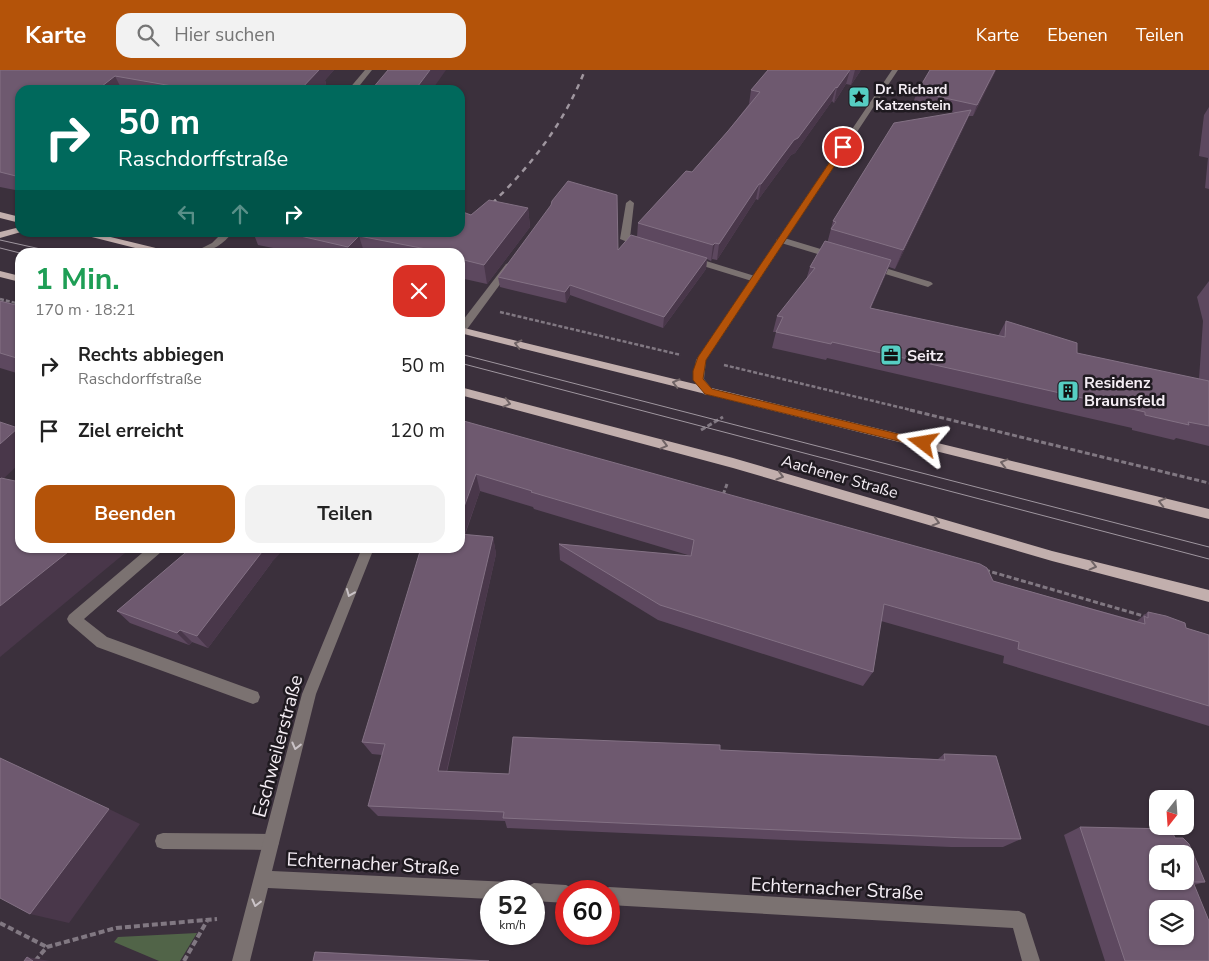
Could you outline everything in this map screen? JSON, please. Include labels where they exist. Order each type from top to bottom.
[{"type":"main road","points":[[0,215],[15,219]]},
{"type":"main road","points":[[0,235],[15,231]]},
{"type":"main road","points":[[97,237],[144,248]]},
{"type":"main road","points":[[1,275],[15,277]]},
{"type":"main road","points":[[465,331],[1209,514]]},
{"type":"main road","name":"Aachener Straße","points":[[465,392],[733,463],[1052,556],[1209,596]]},
{"type":"street","points":[[356,85],[369,70]]},
{"type":"street","points":[[713,393],[698,380],[701,360],[895,70]]},
{"type":"street","points":[[630,203],[625,239],[653,248]]},
{"type":"street","points":[[209,248],[224,237]]},
{"type":"street","points":[[781,240],[845,259]]},
{"type":"street","points":[[465,325],[515,256]]},
{"type":"street","points":[[681,256],[755,279]]},
{"type":"street","points":[[864,265],[928,284]]},
{"type":"street","points":[[150,553],[74,619],[102,642],[253,697]]},
{"type":"street","name":"Eschweilerstraße","points":[[240,961],[309,694],[366,553]]},
{"type":"street","points":[[164,841],[272,842]]},
{"type":"street","name":"Echternacher Straße","points":[[262,879],[480,889]]},
{"type":"street","name":"Echternacher Straße","points":[[620,897],[1019,920],[1032,961]]},
{"type":"path","points":[[0,299],[15,303]]},
{"type":"path","points":[[479,308],[737,368],[1209,483]]},
{"type":"path","points":[[707,434],[699,432],[729,413],[707,408],[713,393],[737,368]]},
{"type":"path","points":[[723,495],[733,463]]},
{"type":"path","points":[[713,492],[732,498]]},
{"type":"path","points":[[980,569],[1152,618]]},
{"type":"path","points":[[35,961],[47,946],[116,928],[216,919]]},
{"type":"path","points":[[184,961],[208,921]]},
{"type":"path","points":[[0,923],[47,946]]},
{"type":"green space","points":[[197,933],[180,961],[159,961],[114,942],[118,937]]},
{"type":"building","points":[[0,70],[319,70],[305,85],[166,85],[115,76],[103,85],[15,85],[15,176],[0,172]]},
{"type":"building","points":[[388,70],[430,70],[419,85],[375,85]]},
{"type":"building","points":[[768,70],[850,70],[798,138],[794,140],[761,184],[759,184],[719,244],[715,243],[713,245],[638,223],[686,171],[692,172],[728,131],[760,92],[751,90]]},
{"type":"building","points":[[930,70],[995,70],[977,105],[917,92]]},
{"type":"building","points":[[971,110],[903,250],[831,229],[836,222],[833,221],[894,123]]},
{"type":"building","points":[[568,181],[617,195],[618,250],[631,235],[707,258],[664,317],[570,285],[565,292],[498,277]]},
{"type":"building","points":[[489,200],[528,208],[484,265],[465,260],[465,248],[421,248],[364,237],[465,237],[465,213],[471,215]]},
{"type":"building","points":[[305,237],[358,237],[348,247]]},
{"type":"building","points":[[825,241],[891,260],[870,308],[1005,337],[1006,321],[1077,343],[1077,353],[1209,381],[1209,426],[1188,422],[1189,425],[1145,415],[1145,412],[832,342],[831,344],[776,332],[783,317],[777,316],[815,268],[810,267]]},
{"type":"building","points":[[0,301],[15,305],[15,358],[0,353]]},
{"type":"building","points":[[465,421],[980,564],[987,568],[993,581],[1145,624],[1144,616],[1148,618],[1148,612],[1166,616],[1185,623],[1186,628],[1209,635],[1209,706],[1018,649],[1019,642],[884,604],[873,672],[660,605],[559,544],[691,556],[694,540],[476,474],[465,504]]},
{"type":"building","points":[[0,422],[15,427],[15,431],[0,444]]},
{"type":"building","points":[[0,479],[15,481],[15,553],[67,553],[0,606]]},
{"type":"building","points":[[465,534],[493,537],[438,771],[509,774],[513,737],[720,745],[720,750],[945,760],[944,754],[996,756],[1021,839],[503,818],[504,812],[368,806],[385,744],[362,742],[419,553],[465,553]]},
{"type":"building","points":[[185,553],[261,553],[197,636],[180,630],[177,633],[117,611]]},
{"type":"building","points":[[0,758],[109,809],[30,914],[0,898]]},
{"type":"building","points":[[1080,827],[1149,829],[1149,835],[1174,835],[1175,838],[1183,838],[1189,844],[1149,845],[1149,890],[1194,890],[1194,884],[1209,921],[1209,961],[1125,961]]},
{"type":"building","points":[[1194,856],[1205,882],[1194,882]]},
{"type":"building","points":[[315,952],[489,961],[313,961]]},
{"type":"building","points":[[27,957],[33,961],[24,961]]},
{"type":"tram line","points":[[0,240],[36,248]]},
{"type":"tram line","points":[[0,248],[15,252]]},
{"type":"tram line","points":[[465,355],[1209,547]]},
{"type":"tram line","points":[[465,364],[1209,559]]},
{"type":"railway","points":[[484,211],[515,180],[543,146],[566,110],[585,70]]},
{"type":"place","name":"Dr. Richard Katzenstein","points":[[859,97]]},
{"type":"place","name":"Seitz","points":[[891,355]]},
{"type":"place","name":"Residenz Braunsfeld","points":[[1068,391]]},
{"type":"route","points":[[843,147],[701,360],[698,380],[709,392],[923,443]]}]
